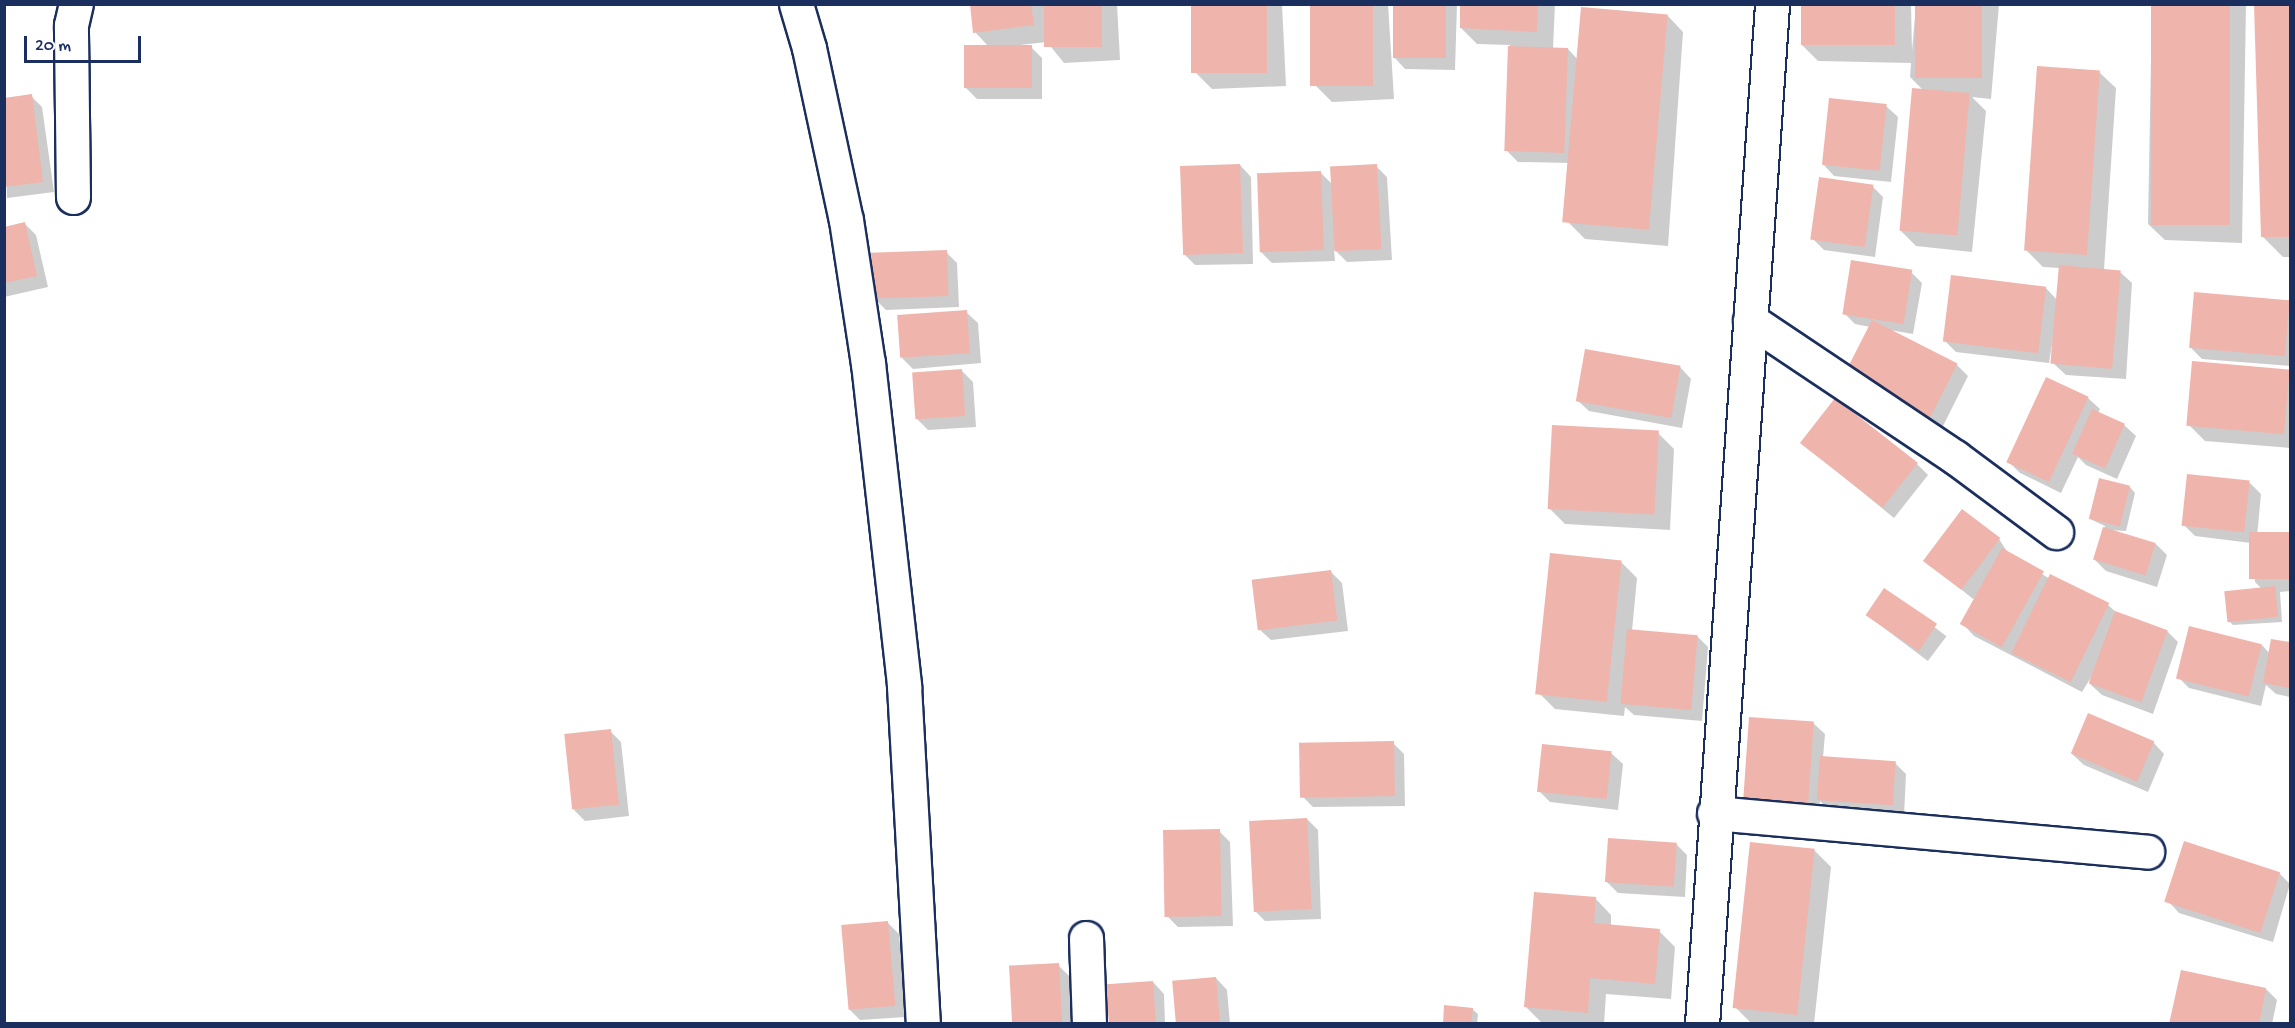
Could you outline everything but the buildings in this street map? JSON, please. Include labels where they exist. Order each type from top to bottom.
[{"type":"street","points":[[72,197],[71,25],[76,4]]},
{"type":"street","points":[[796,4],[809,48],[846,220],[868,363],[904,686],[923,1023]]},
{"type":"street","points":[[1702,1023],[1714,813],[1772,4]]},
{"type":"street","points":[[1750,320],[1955,457],[2056,532]]},
{"type":"street","points":[[1714,813],[2147,852]]},
{"type":"street","points":[[1086,938],[1089,1023]]}]
